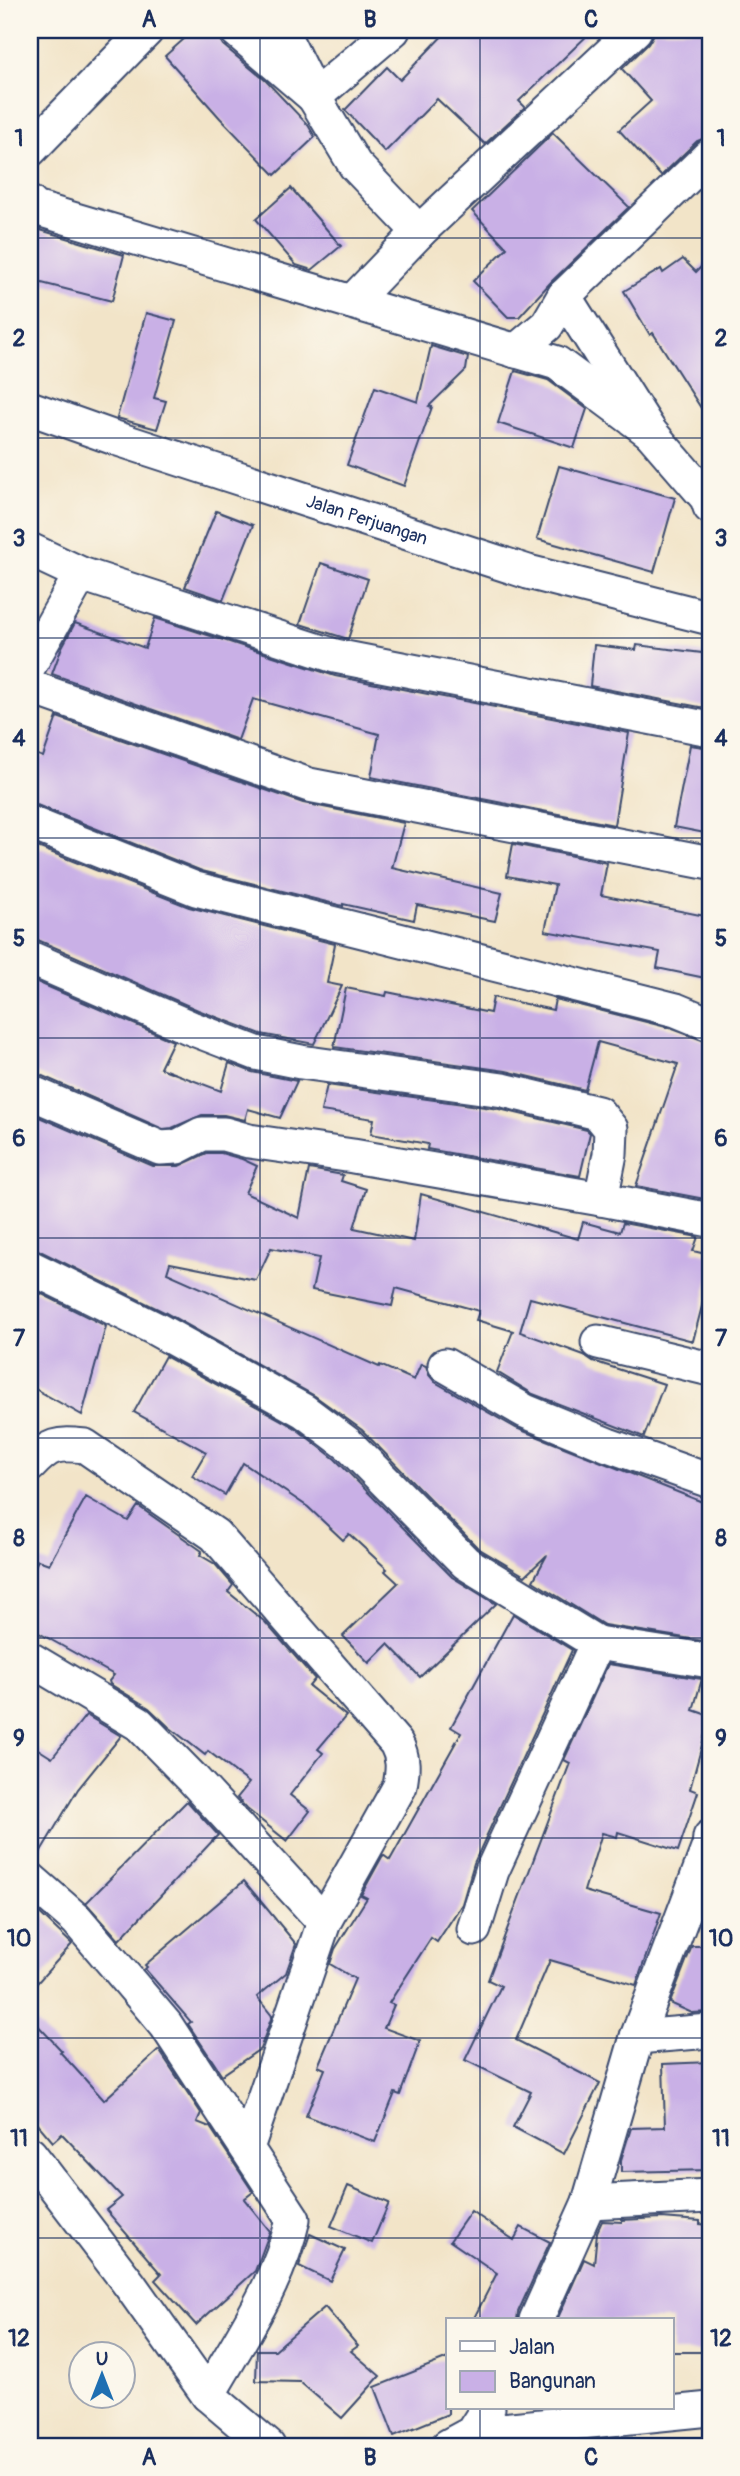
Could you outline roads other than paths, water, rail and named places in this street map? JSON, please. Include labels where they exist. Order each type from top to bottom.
[{"type":"street","points":[[30,150],[147,30]]},
{"type":"street","points":[[236,30],[314,97]]},
{"type":"street","points":[[281,30],[314,97],[355,165],[419,232]]},
{"type":"street","points":[[314,97],[393,30]]},
{"type":"street","points":[[352,302],[419,232],[635,30]]},
{"type":"street","points":[[516,351],[547,325],[564,296],[710,155]]},
{"type":"street","points":[[30,203],[35,208],[557,363],[650,432]]},
{"type":"street","points":[[564,296],[650,432],[707,498],[710,507]]},
{"type":"street","name":"Jalan Perjuangan","points":[[30,408],[528,572],[710,618]]},
{"type":"street","points":[[30,550],[80,574],[335,656],[710,729]]},
{"type":"street","points":[[30,664],[80,574]]},
{"type":"street","points":[[30,687],[309,785],[710,863]]},
{"type":"street","points":[[30,823],[196,889],[676,1010],[710,1024]]},
{"type":"street","points":[[30,958],[179,1023],[256,1053],[301,1062],[503,1090],[598,1113],[611,1129],[610,1154],[601,1199]]},
{"type":"street","points":[[30,1092],[160,1148],[177,1147],[202,1134],[211,1133],[710,1220]]},
{"type":"street","points":[[30,1267],[156,1329],[304,1412],[348,1444],[466,1563],[597,1643],[710,1661]]},
{"type":"street","points":[[598,1342],[710,1369]]},
{"type":"street","points":[[445,1365],[525,1411],[608,1445],[710,1481]]},
{"type":"street","points":[[30,1465],[50,1447],[62,1443],[85,1446],[215,1535],[396,1742],[401,1754],[404,1766],[400,1786],[324,1923],[247,2148]]},
{"type":"street","points":[[474,1929],[492,1871],[597,1643]]},
{"type":"street","points":[[30,1659],[139,1724],[194,1779],[324,1923]]},
{"type":"street","points":[[537,2318],[589,2202],[637,2037],[710,1843]]},
{"type":"street","points":[[30,1879],[77,1920],[166,2025],[293,2219],[286,2249],[266,2292],[208,2395]]},
{"type":"street","points":[[637,2037],[710,2031]]},
{"type":"street","points":[[30,2154],[130,2285],[208,2395],[268,2446]]},
{"type":"street","points":[[589,2202],[710,2196]]},
{"type":"street","points":[[470,2429],[710,2409]]}]
